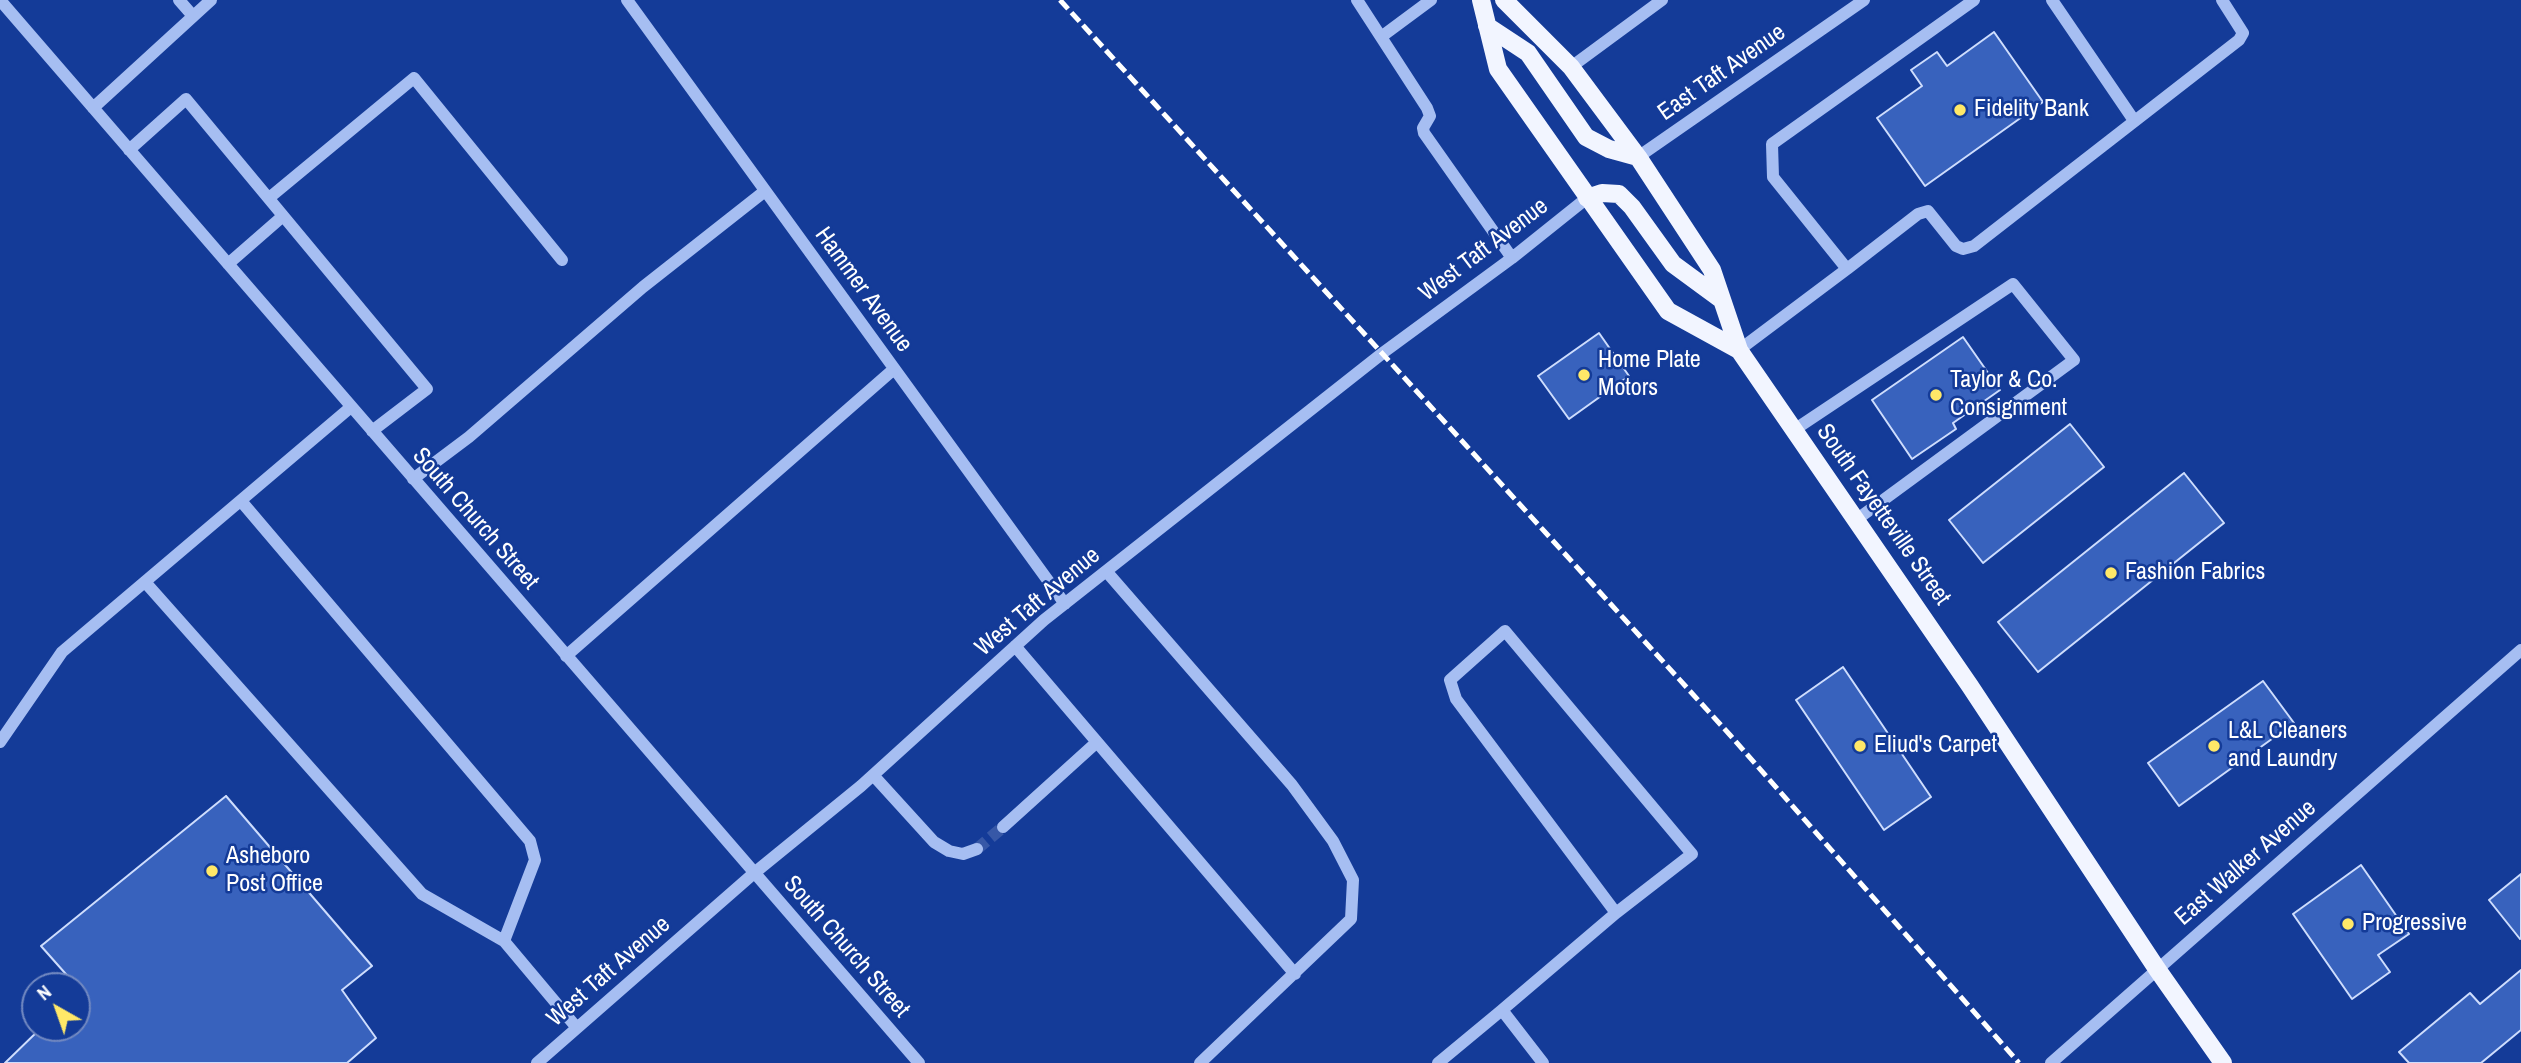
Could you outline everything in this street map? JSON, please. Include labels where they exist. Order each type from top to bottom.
[{"type":"main road","points":[[1481,0],[1498,69],[1668,311],[1739,350]]},
{"type":"main road","name":"South Fayetteville Street","points":[[1504,0],[1571,67],[1638,157],[1712,270],[1739,350],[1970,686],[2157,969],[2223,1063]]},
{"type":"main road","points":[[1487,26],[1528,53],[1586,137],[1609,149],[1638,157]]},
{"type":"main road","points":[[1587,198],[1602,193],[1619,194],[1632,207],[1673,264],[1722,300]]},
{"type":"street","name":"South Church Street","points":[[0,0],[919,1063]]},
{"type":"street","points":[[179,0],[193,16]]},
{"type":"street","points":[[93,108],[211,0]]},
{"type":"street","name":"Hammer Avenue","points":[[626,0],[1065,604]]},
{"type":"street","points":[[1357,0],[1427,108],[1430,116],[1423,128],[1424,133],[1512,258]]},
{"type":"street","points":[[1381,37],[1431,0]]},
{"type":"street","points":[[1571,67],[1662,0]]},
{"type":"street","name":"East Taft Avenue","points":[[1638,157],[1864,0]]},
{"type":"street","points":[[1847,270],[1773,177],[1772,144],[1974,0]]},
{"type":"street","points":[[2052,0],[2133,119]]},
{"type":"street","points":[[1739,350],[1918,214],[1928,211],[1956,246],[1974,246],[2133,119],[2239,40],[2243,33],[2222,0]]},
{"type":"street","points":[[269,198],[414,78],[562,260]]},
{"type":"street","points":[[129,150],[186,99],[427,388],[372,431]]},
{"type":"street","points":[[413,479],[469,437],[643,287],[765,191]]},
{"type":"street","name":"West Taft Avenue","points":[[537,1063],[753,874],[873,775],[1065,604],[1384,352],[1512,258],[1587,198]]},
{"type":"street","points":[[228,264],[283,216]]},
{"type":"street","points":[[1794,430],[2013,284],[2074,360],[1856,520]]},
{"type":"street","points":[[566,656],[894,369]]},
{"type":"street","points":[[0,742],[62,652],[351,407]]},
{"type":"street","points":[[241,501],[530,841],[535,850],[535,860],[504,942]]},
{"type":"street","points":[[1106,572],[1292,785],[1333,841],[1353,880],[1351,919],[1200,1063]]},
{"type":"street","points":[[145,582],[422,894],[504,942],[577,1028]]},
{"type":"street","points":[[1438,1063],[1616,912],[1692,854],[1505,631],[1450,680],[1456,699],[1616,912]]},
{"type":"street","points":[[1015,646],[1295,974]]},
{"type":"street","name":"East Walker Avenue","points":[[2051,1063],[2521,650]]},
{"type":"street","points":[[1003,827],[1097,742]]},
{"type":"street","points":[[873,775],[934,842],[949,851],[964,854],[977,849]]},
{"type":"street","points":[[1502,1010],[1543,1063]]},
{"type":"building","name":"Fidelity Bank","points":[[1994,32],[2043,102],[1925,186],[1877,118],[1922,86],[1911,70],[1937,52],[1947,66]]},
{"type":"building","points":[[1599,333],[1629,376],[1569,419],[1538,376]]},
{"type":"building","name":"Taylor & Co. Consignment","points":[[1963,337],[2000,390],[1953,423],[1956,429],[1912,459],[1872,400]]},
{"type":"building","points":[[2070,424],[2104,467],[1983,563],[1949,520]]},
{"type":"building","name":"Fashion Fabrics","points":[[2184,473],[2224,523],[2038,672],[1998,622]]},
{"type":"building","points":[[1843,667],[1931,797],[1884,830],[1796,700]]},
{"type":"building","points":[[2263,681],[2294,723],[2179,806],[2148,763]]},
{"type":"building","name":"Asheboro Post Office","points":[[226,796],[372,966],[342,990],[376,1038],[347,1063],[5,1063],[27,1042],[91,1042],[91,972],[64,972],[41,946]]},
{"type":"building","points":[[2361,865],[2409,934],[2378,955],[2390,972],[2352,999],[2293,914]]},
{"type":"building","points":[[2521,874],[2521,938],[2520,939],[2489,900]]},
{"type":"building","points":[[2521,970],[2521,1030],[2481,1063],[2409,1063],[2399,1052],[2470,993],[2480,1004]]},
{"type":"tunnel","points":[[977,849],[1003,827]]},
{"type":"railway","points":[[1060,0],[1730,735],[2019,1063]]},
{"type":"place","name":"Fidelity Bank","points":[[1960,110]]},
{"type":"place","name":"Home Plate Motors","points":[[1584,375]]},
{"type":"place","name":"Taylor & Co. Consignment","points":[[1936,395]]},
{"type":"place","name":"Fashion Fabrics","points":[[2111,573]]},
{"type":"place","name":"Eliud's Carpet","points":[[1860,746]]},
{"type":"place","name":"L&L Cleaners and Laundry","points":[[2214,746]]},
{"type":"place","name":"Asheboro Post Office","points":[[212,871]]},
{"type":"place","name":"Progressive","points":[[2348,924]]}]
